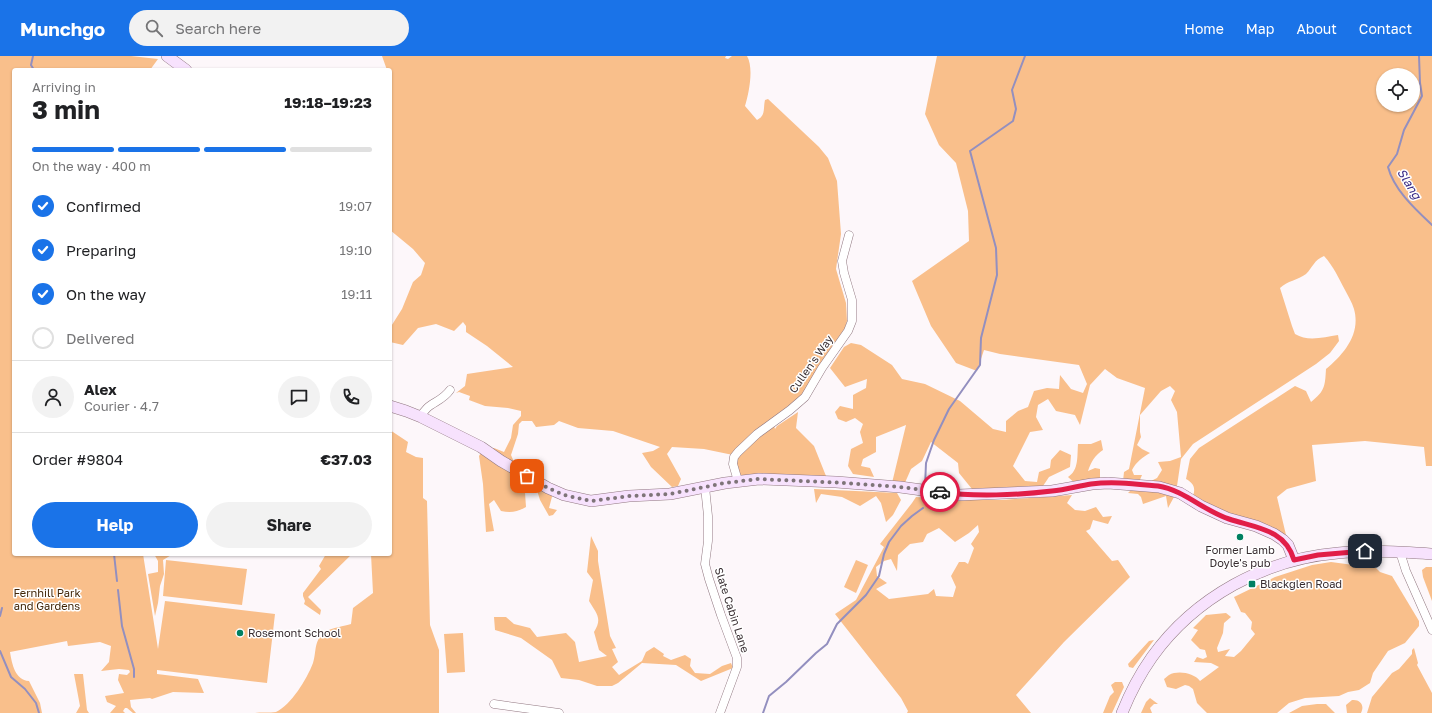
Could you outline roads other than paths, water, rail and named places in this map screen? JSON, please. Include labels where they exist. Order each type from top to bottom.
[{"type":"street","points":[[167,56],[183,68]]},
{"type":"street","name":"Cullen's Way","points":[[738,481],[733,464],[734,457],[757,434],[805,397],[822,368],[848,331],[852,321],[852,300],[842,261],[849,235]]},
{"type":"street","points":[[421,417],[424,410],[445,397],[450,390]]},
{"type":"street","points":[[392,407],[421,417],[482,447],[501,461],[542,485],[570,496],[591,501],[630,496],[670,494],[738,481],[758,479],[841,482],[900,487],[959,495],[1052,491],[1092,484],[1108,483],[1159,486],[1180,493],[1201,506],[1227,518],[1256,526],[1274,534],[1288,545],[1294,560]]},
{"type":"street","name":"Slate Cabin Lane","points":[[705,487],[708,541],[705,564],[721,615],[737,658],[737,667],[720,713]]},
{"type":"street","points":[[1122,713],[1134,686],[1152,657],[1167,638],[1185,620],[1206,603],[1241,581],[1267,569],[1294,560],[1337,553],[1373,551],[1432,554]]},
{"type":"street","points":[[1400,552],[1406,571],[1432,630]]},
{"type":"street","points":[[494,704],[559,713]]},
{"type":"waterway","points":[[33,56],[31,65],[33,68]]},
{"type":"waterway","points":[[925,487],[926,463],[934,440],[949,409],[980,365],[981,338],[997,275],[996,248],[970,151],[1013,121],[1016,109],[1012,90],[1025,56]]},
{"type":"waterway","name":"Slang","points":[[1419,56],[1422,96],[1404,130],[1397,154],[1388,167],[1395,184],[1406,199],[1432,225]]},
{"type":"waterway","points":[[763,713],[769,696],[827,644],[837,624],[866,595],[879,576],[884,554],[889,542],[901,526],[923,508]]},
{"type":"waterway","points":[[114,556],[117,581]]},
{"type":"waterway","points":[[118,590],[122,626],[134,669],[134,677]]},
{"type":"waterway","points":[[0,616],[2,608]]},
{"type":"waterway","points":[[0,651],[11,677],[25,689],[36,703],[39,713]]},
{"type":"place","name":"Former Lamb Doyle's pub","points":[[1240,537]]},
{"type":"place","name":"Blackglen Road","points":[[1252,584]]},
{"type":"place","name":"Rosemont School","points":[[240,633]]},
{"type":"park label","name":"Fernhill Park and Gardens","points":[[47,599]]}]
